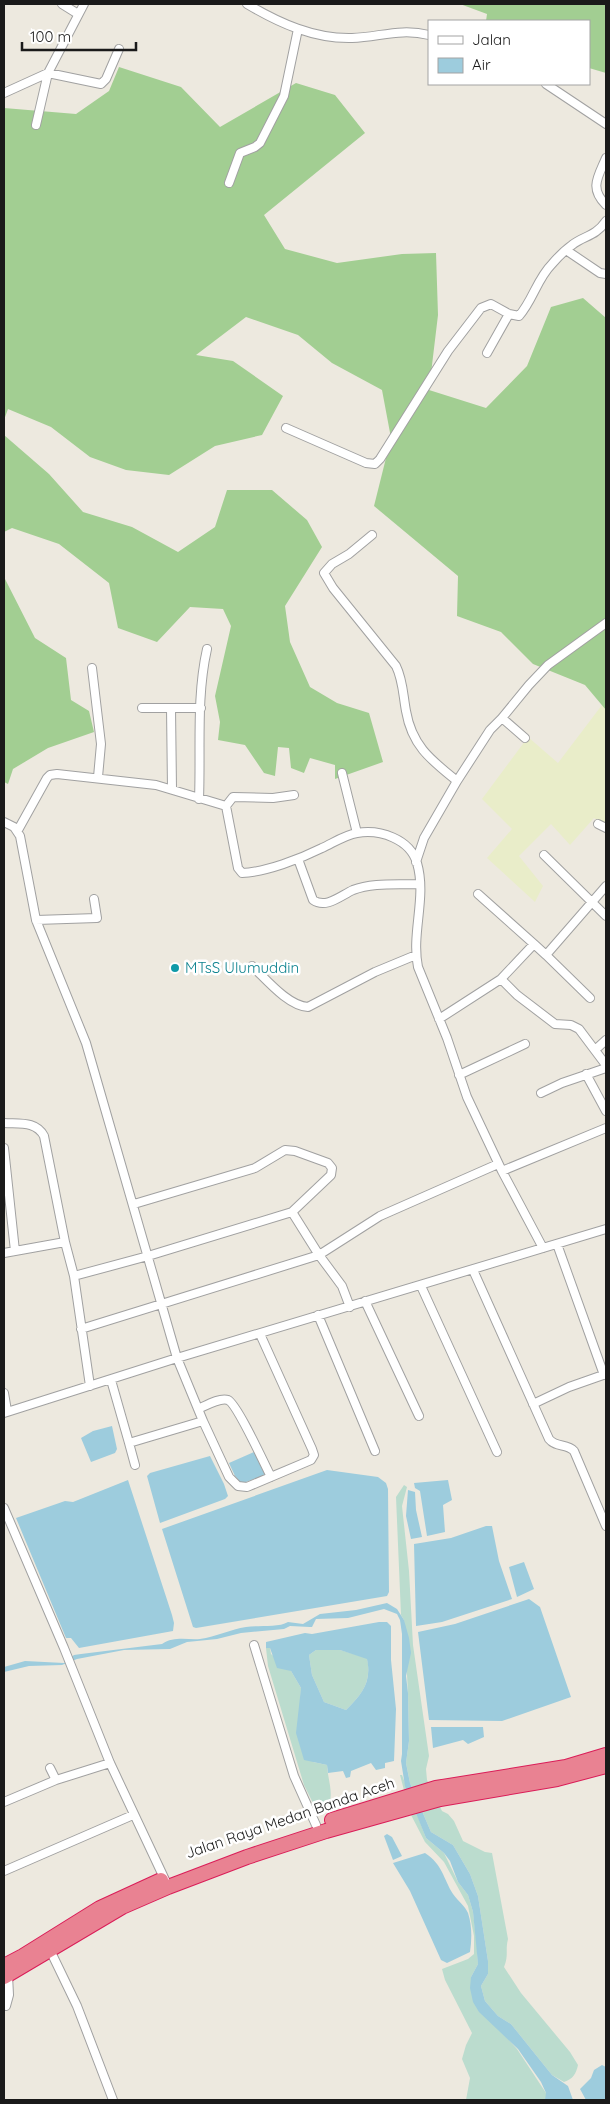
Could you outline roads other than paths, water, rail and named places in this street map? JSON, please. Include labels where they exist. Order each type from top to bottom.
[{"type":"highway","name":"Jalan Raya Medan Banda Aceh","points":[[5,1973],[23,1956],[100,1908],[272,1838],[438,1794],[520,1780],[606,1755]]},
{"type":"highway","name":"Jalan Raya Medan Banda Aceh","points":[[520,1780],[557,1779],[606,1766]]},
{"type":"highway","name":"Jalan Raya Medan Banda Aceh","points":[[5,1973],[50,1950],[166,1882],[292,1842],[403,1803]]},
{"type":"street","points":[[62,4],[78,14]]},
{"type":"street","points":[[36,125],[48,73],[84,4]]},
{"type":"street","points":[[246,4],[298,29],[330,38],[354,38],[408,31],[428,35]]},
{"type":"street","points":[[230,183],[240,153],[260,143],[284,96],[298,29]]},
{"type":"street","points":[[4,93],[48,73],[101,84],[106,79],[119,49]]},
{"type":"street","points":[[548,85],[606,124]]},
{"type":"street","points":[[606,158],[595,186],[606,205]]},
{"type":"street","points":[[286,428],[366,463],[375,464],[448,351],[481,308],[491,304],[509,314],[519,316],[525,309],[543,274],[566,250],[579,240],[595,234],[606,221]]},
{"type":"street","points":[[566,250],[600,273],[606,274]]},
{"type":"street","points":[[487,353],[509,314]]},
{"type":"street","points":[[372,535],[349,554],[332,564],[324,573],[396,666],[402,680],[408,721],[414,737],[423,752],[457,781]]},
{"type":"street","points":[[416,862],[424,838],[457,781],[490,730],[548,665],[606,624]]},
{"type":"street","points":[[199,799],[201,678],[207,649]]},
{"type":"street","points":[[92,668],[101,744],[98,777]]},
{"type":"street","points":[[142,708],[201,708]]},
{"type":"street","points":[[171,708],[172,789]]},
{"type":"street","points":[[502,718],[525,738]]},
{"type":"street","points":[[342,773],[357,833]]},
{"type":"street","points":[[18,830],[50,775],[98,777],[156,785],[226,806]]},
{"type":"street","points":[[226,806],[233,798],[240,796],[273,798],[294,795]]},
{"type":"street","points":[[226,806],[240,871],[244,873],[298,859],[357,833],[396,838],[407,846],[416,862],[420,884],[416,955],[418,966],[472,1109],[502,1172],[543,1248]]},
{"type":"street","points":[[4,822],[18,830],[22,841],[36,920],[86,1043],[177,1358],[203,1421],[232,1482],[238,1486],[247,1487],[311,1460],[314,1455],[260,1334]]},
{"type":"street","points":[[598,824],[606,828]]},
{"type":"street","points":[[544,855],[606,916]]},
{"type":"street","points":[[298,859],[313,900],[319,904],[324,904],[362,888],[420,884]]},
{"type":"street","points":[[546,955],[606,886]]},
{"type":"street","points":[[478,894],[546,955],[590,998]]},
{"type":"street","points":[[36,920],[97,918],[94,899]]},
{"type":"street","points":[[439,1019],[501,978],[534,944]]},
{"type":"street","points":[[252,966],[288,1000],[301,1007],[308,1007],[375,972],[416,955]]},
{"type":"street","points":[[501,978],[516,995],[555,1024],[571,1025],[578,1029],[606,1066],[541,1093]]},
{"type":"street","points":[[595,1050],[606,1040]]},
{"type":"street","points":[[459,1075],[525,1044]]},
{"type":"street","points":[[586,1074],[606,1111]]},
{"type":"street","points":[[4,1123],[34,1125],[40,1128],[44,1136],[65,1242],[74,1276],[90,1386]]},
{"type":"street","points":[[502,1172],[606,1128]]},
{"type":"street","points":[[4,1148],[15,1251]]},
{"type":"street","points":[[74,1276],[148,1256],[292,1212],[331,1175],[332,1168],[328,1163],[291,1150],[281,1152],[256,1168],[134,1204]]},
{"type":"street","points":[[81,1329],[320,1255],[380,1216],[498,1164]]},
{"type":"street","points":[[292,1212],[342,1286],[350,1307]]},
{"type":"street","points":[[4,1393],[6,1412],[177,1358],[606,1229]]},
{"type":"street","points":[[4,1253],[65,1242]]},
{"type":"street","points":[[533,1404],[569,1387],[605,1374],[557,1244]]},
{"type":"street","points":[[473,1270],[552,1443],[571,1448],[574,1451],[606,1526]]},
{"type":"street","points":[[421,1286],[497,1452]]},
{"type":"street","points":[[365,1302],[419,1416]]},
{"type":"street","points":[[318,1315],[375,1451]]},
{"type":"street","points":[[111,1380],[135,1465]]},
{"type":"street","points":[[198,1409],[222,1400],[228,1400],[241,1418],[271,1477]]},
{"type":"street","points":[[129,1443],[203,1421]]},
{"type":"street","points":[[4,1508],[64,1648],[132,1815],[166,1882]]},
{"type":"street","points":[[254,1645],[294,1776],[316,1825]]},
{"type":"street","points":[[4,1802],[56,1780],[110,1763]]},
{"type":"street","points":[[50,1768],[56,1780]]},
{"type":"street","points":[[4,1871],[132,1815]]},
{"type":"street","points":[[50,1950],[76,2006],[113,2100]]},
{"type":"street","points":[[5,1973],[9,1995],[6,2006]]},
{"type":"water","points":[[112,1426],[117,1449],[115,1453],[91,1462],[81,1438],[93,1431]]},
{"type":"water","points":[[254,1452],[265,1475],[246,1482],[240,1482],[229,1463]]},
{"type":"water","points":[[210,1456],[228,1496],[225,1499],[160,1523],[147,1476],[150,1473]]},
{"type":"water","points":[[327,1470],[378,1477],[386,1483],[388,1489],[389,1592],[387,1596],[193,1627],[162,1529]]},
{"type":"water","points":[[128,1480],[172,1615],[173,1631],[79,1648],[71,1638],[66,1638],[16,1518],[65,1501],[73,1502]]},
{"type":"water","points":[[448,1480],[452,1500],[443,1505],[445,1532],[427,1536],[420,1491],[415,1488],[414,1483]]},
{"type":"water","points":[[408,1490],[415,1492],[416,1510],[422,1537],[411,1539],[406,1516]]},
{"type":"water","points":[[486,1526],[492,1526],[499,1561],[512,1599],[442,1622],[416,1626],[414,1544],[451,1538]]},
{"type":"water","points":[[524,1562],[534,1589],[517,1597],[509,1567]]},
{"type":"water","points":[[529,1599],[540,1607],[571,1697],[502,1721],[429,1720],[418,1632],[455,1624]]},
{"type":"water","points":[[387,1603],[397,1609],[404,1620],[411,1653],[406,1676],[409,1741],[406,1763],[410,1783],[431,1832],[453,1845],[470,1874],[478,1896],[488,1961],[488,1974],[481,1986],[485,2001],[498,2016],[511,2024],[552,2075],[568,2086],[573,2100],[545,2100],[546,2093],[541,2082],[518,2049],[479,2012],[473,2002],[470,1988],[471,1977],[478,1964],[473,1912],[468,1895],[458,1882],[450,1861],[444,1853],[426,1838],[405,1786],[401,1761],[402,1634],[397,1614],[384,1609],[348,1618],[316,1619],[312,1627],[290,1626],[284,1629],[241,1633],[217,1639],[187,1642],[170,1649],[124,1650],[77,1659],[62,1665],[29,1666],[4,1672],[4,1667],[25,1661],[64,1663],[74,1655],[162,1644],[176,1639],[200,1639],[246,1627],[274,1626],[288,1622],[303,1624],[320,1614],[356,1610]]},
{"type":"water","points":[[379,1622],[387,1622],[391,1626],[391,1660],[396,1709],[394,1761],[385,1763],[385,1768],[376,1770],[371,1763],[351,1771],[350,1777],[346,1778],[343,1771],[328,1773],[327,1765],[304,1760],[296,1733],[301,1688],[291,1671],[277,1668],[270,1648],[266,1648],[266,1642],[305,1633],[312,1634]],"holes":[[[316,1650],[340,1650],[367,1659],[368,1667],[367,1681],[361,1693],[346,1710],[324,1702],[312,1675],[309,1655]]]},
{"type":"water","points":[[431,1727],[483,1727],[484,1737],[468,1744],[463,1740],[433,1748]]},
{"type":"water","points":[[387,1834],[392,1837],[402,1856],[393,1860],[384,1836]]},
{"type":"water","points":[[425,1853],[436,1862],[453,1894],[467,1910],[470,1922],[470,1952],[447,1963],[441,1960],[410,1891],[393,1863]]},
{"type":"water","points":[[602,2065],[606,2067],[606,2100],[586,2100],[580,2089],[591,2078],[594,2070]]},
{"type":"place","name":"MTsS Ulumuddin","points":[[175,968]]}]
